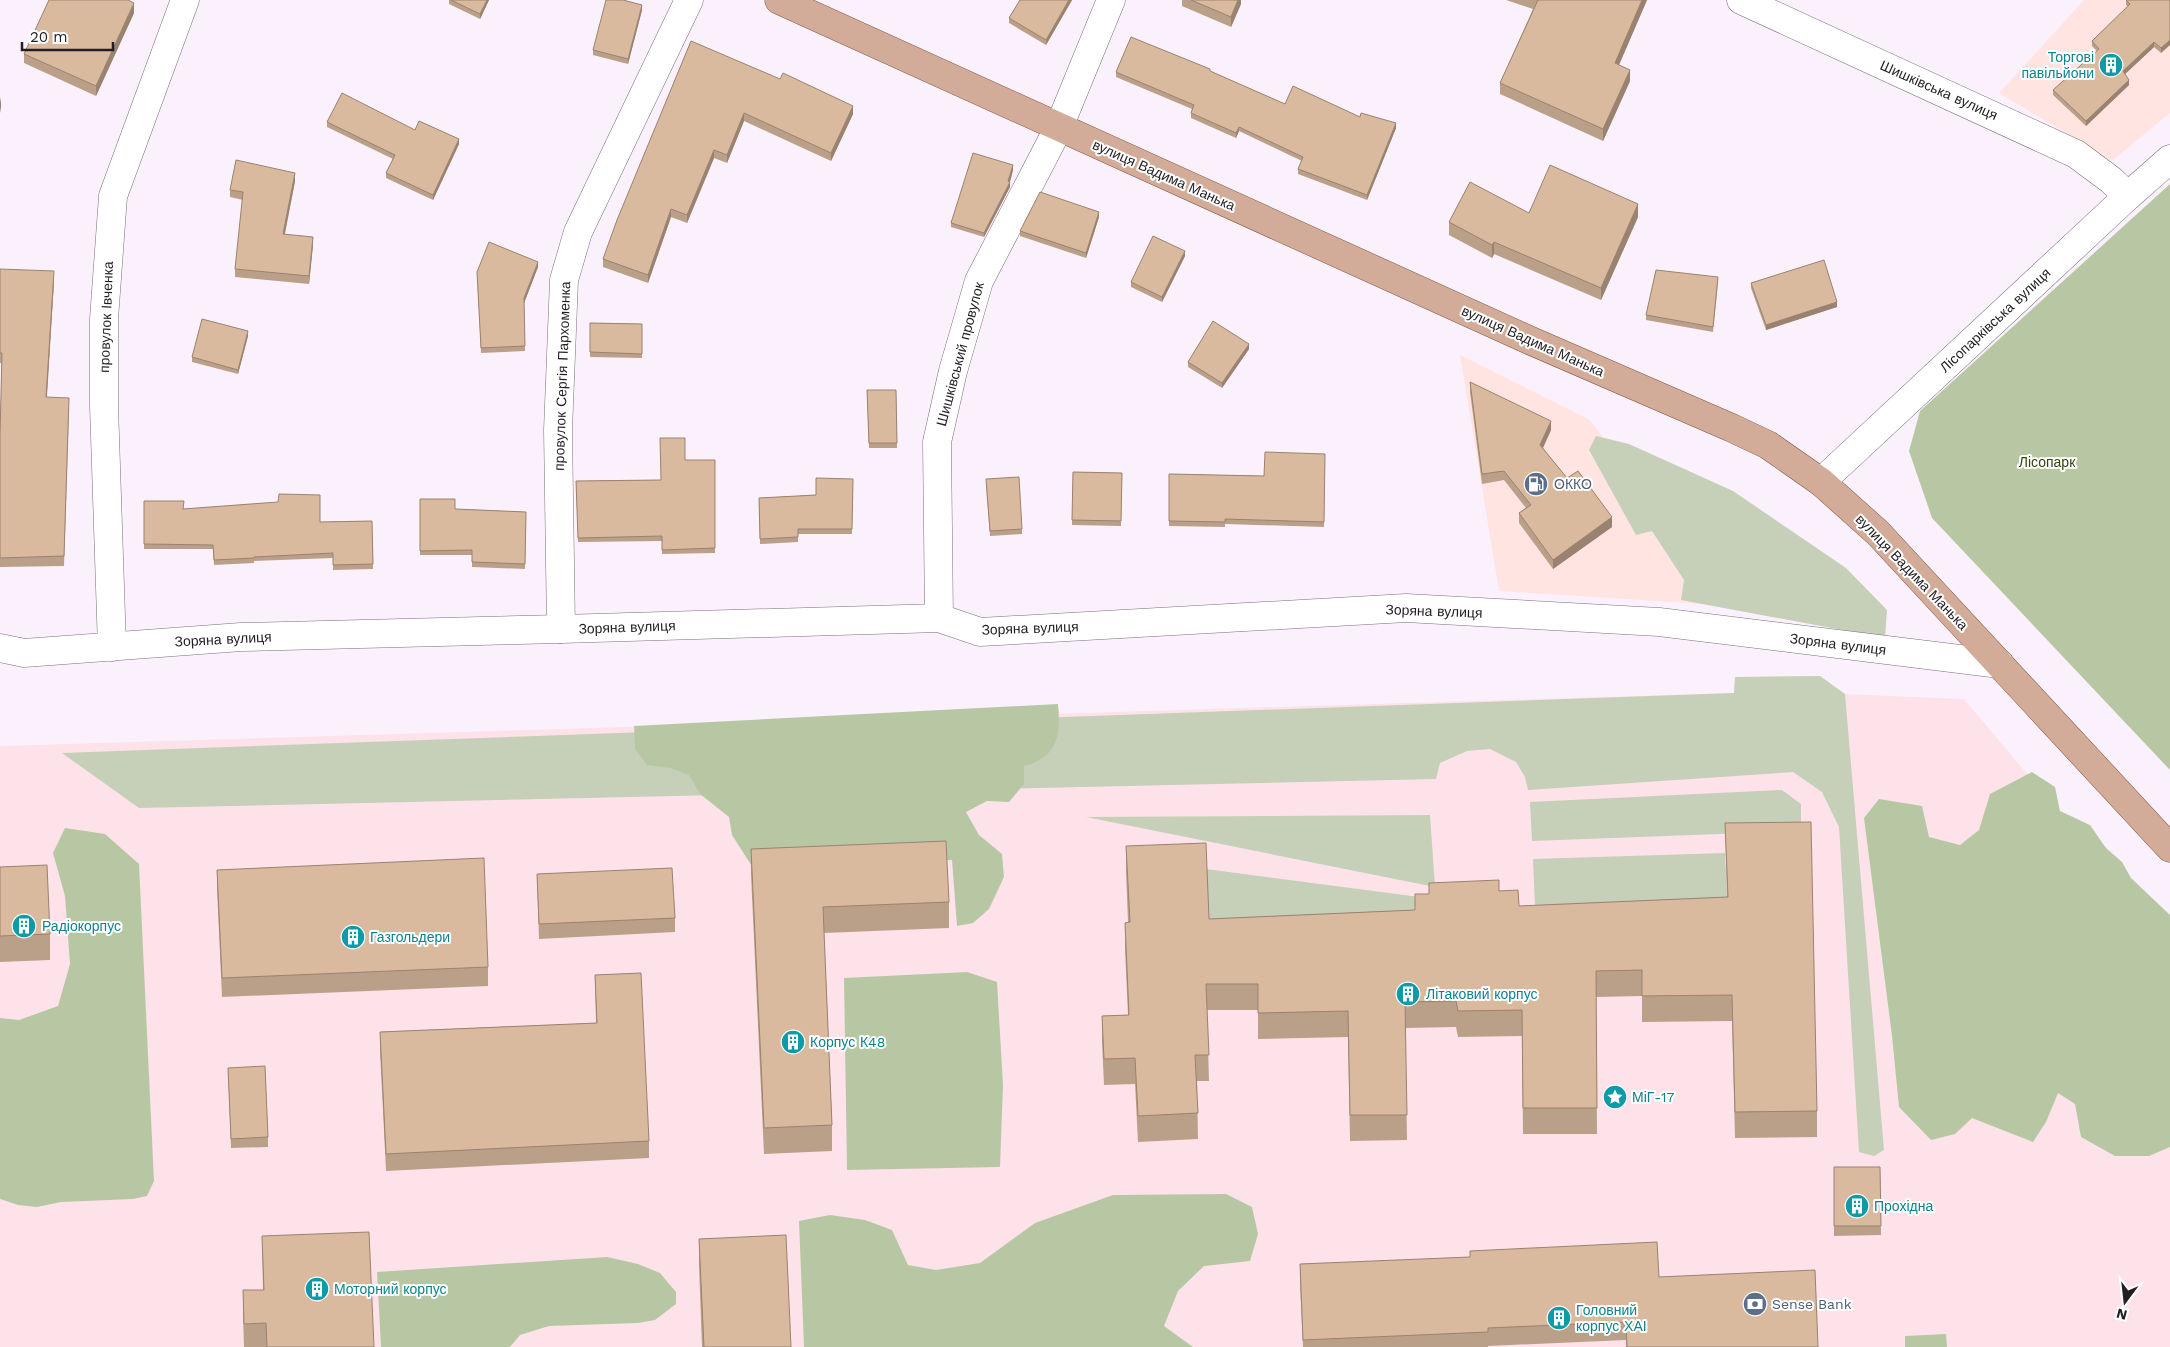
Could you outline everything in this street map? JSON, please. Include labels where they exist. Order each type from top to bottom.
[{"type":"main road","name":"вулиця Вадима Манька","points":[[779,0],[1529,340],[1768,445],[1821,482],[1878,533],[2170,848]]},
{"type":"street","name":"провулок Івченка","points":[[112,647],[104,397],[104,318],[113,196],[185,0]]},
{"type":"street","name":"провулок Сергія Пархоменка","points":[[561,630],[558,430],[564,280],[578,232],[689,0]]},
{"type":"street","name":"Шишківський провулок","points":[[940,618],[937,442],[953,371],[979,281],[1059,127],[1111,0]]},
{"type":"street","name":"Шишківська вулиця","points":[[1741,0],[2076,154],[2111,180],[2128,196]]},
{"type":"street","name":"Лісопарківська вулиця","points":[[1821,482],[2128,196],[2170,160]]},
{"type":"street","name":"Зоряна вулиця","points":[[0,648],[24,653],[241,637],[561,630],[940,618],[980,632],[1406,608],[1659,622],[2000,664]]},
{"type":"shaded area","points":[[2084,0],[2170,0],[2170,113],[2112,161],[1999,93]]},
{"type":"shaded area","points":[[1460,355],[1590,420],[1680,541],[1703,604],[1499,591]]},
{"type":"shaded area","points":[[1820,676],[1845,694],[1964,699],[2170,943],[2170,1347],[0,1347],[0,746],[1734,693],[1735,677]]},
{"type":"green space","name":"Лісопарк","points":[[2170,184],[2170,770],[1932,518],[1909,451],[1920,411]]},
{"type":"green space","points":[[1596,436],[1629,444],[1733,491],[1846,568],[1887,610],[1885,638],[1681,600],[1684,580],[1652,531],[1636,535],[1589,450]]},
{"type":"green space","points":[[1820,676],[1845,694],[1884,1150],[1874,1156],[1859,1152],[1839,827],[1822,792],[1793,772],[1528,790],[1525,777],[1516,762],[1490,749],[1467,751],[1440,763],[1436,779],[139,808],[62,753],[1734,693],[1735,677]]},
{"type":"green space","points":[[1058,704],[1059,726],[1055,743],[1044,757],[1024,766],[1024,784],[1009,802],[987,801],[966,812],[979,835],[1002,854],[1004,877],[989,909],[973,923],[957,926],[952,860],[753,868],[732,835],[729,817],[700,794],[689,775],[670,768],[647,765],[635,749],[634,726]]},
{"type":"green space","points":[[2032,772],[2055,787],[2060,811],[2090,825],[2106,848],[2122,862],[2131,878],[2170,915],[2170,1147],[2149,1156],[2115,1156],[2081,1137],[2075,1104],[2058,1093],[2046,1122],[2033,1142],[1972,1118],[1955,1134],[1931,1140],[1899,1107],[1892,1036],[1864,818],[1879,799],[1922,806],[1929,837],[1960,845],[1979,830],[1990,794]]},
{"type":"green space","points":[[1782,790],[1801,804],[1801,831],[1532,841],[1530,802]]},
{"type":"green space","points":[[1430,815],[1435,887],[1086,817]]},
{"type":"green space","points":[[65,828],[105,834],[139,864],[154,1181],[147,1196],[133,1199],[61,1202],[37,1207],[18,1205],[0,1199],[0,1018],[19,1020],[58,1006],[70,964],[65,896],[53,853]]},
{"type":"green space","points":[[1725,853],[1728,923],[1536,931],[1533,859]]},
{"type":"green space","points":[[1206,869],[1427,898],[1429,909],[1209,945]]},
{"type":"green space","points":[[967,972],[997,982],[1003,1085],[1000,1167],[847,1170],[844,978]]},
{"type":"green space","points":[[1226,1194],[1252,1207],[1258,1234],[1250,1261],[1204,1266],[1178,1291],[1164,1326],[1193,1347],[804,1347],[799,1221],[830,1215],[865,1220],[892,1230],[908,1265],[936,1270],[980,1263],[1035,1223],[1113,1195]]},
{"type":"green space","points":[[607,1257],[638,1264],[660,1273],[676,1292],[676,1304],[655,1320],[638,1323],[549,1326],[520,1335],[510,1347],[381,1347],[377,1272]]},
{"type":"green space","points":[[1946,1334],[1947,1347],[1905,1347],[1905,1336]]},
{"type":"building","points":[[49,0],[128,0],[134,3],[96,86],[24,54]]},
{"type":"building","points":[[451,0],[487,0],[480,14]]},
{"type":"building","points":[[606,0],[623,0],[642,5],[628,59],[593,50]]},
{"type":"building","points":[[1020,0],[1069,0],[1046,40],[1009,18]]},
{"type":"building","points":[[1191,0],[1238,0],[1231,17]]},
{"type":"building","points":[[1538,0],[1642,0],[1615,63],[1630,70],[1603,129],[1500,83]]},
{"type":"building","name":"Торгові павільйони","points":[[2126,0],[2170,0],[2170,40],[2161,48],[2154,42],[2123,71],[2129,80],[2086,121],[2053,90],[2099,49],[2092,41],[2130,4]]},
{"type":"building","points":[[1131,37],[1210,69],[1210,71],[1285,104],[1293,86],[1360,117],[1361,113],[1396,123],[1367,195],[1298,169],[1303,157],[1239,127],[1236,133],[1191,113],[1194,105],[1116,72]]},
{"type":"building","points":[[691,41],[780,79],[783,73],[853,106],[831,153],[744,113],[727,155],[714,150],[687,215],[671,209],[648,275],[603,259],[617,220]]},
{"type":"building","points":[[342,93],[415,130],[419,121],[459,139],[433,195],[386,173],[395,155],[327,122]]},
{"type":"building","points":[[973,153],[1013,165],[1008,181],[1010,182],[984,233],[951,223]]},
{"type":"building","points":[[236,160],[295,173],[283,234],[313,237],[309,276],[235,269],[243,192],[230,190]]},
{"type":"building","points":[[1550,165],[1638,204],[1601,288],[1494,242],[1492,245],[1449,222],[1470,182],[1529,213]]},
{"type":"building","points":[[1040,192],[1099,212],[1086,253],[1020,231]]},
{"type":"building","points":[[1153,236],[1185,251],[1162,297],[1131,282]]},
{"type":"building","points":[[489,242],[538,262],[524,298],[525,346],[481,348],[477,272]]},
{"type":"building","points":[[1824,260],[1837,302],[1766,325],[1751,283]]},
{"type":"building","points":[[0,269],[54,271],[46,397],[69,398],[64,556],[0,558],[2,353],[0,353]]},
{"type":"building","points":[[1656,270],[1718,277],[1713,327],[1646,315]]},
{"type":"building","points":[[202,319],[248,331],[238,370],[192,357]]},
{"type":"building","points":[[1213,321],[1249,344],[1222,383],[1188,362]]},
{"type":"building","points":[[590,323],[642,324],[642,354],[590,352]]},
{"type":"building","points":[[1470,382],[1551,421],[1540,445],[1567,478],[1578,471],[1612,517],[1553,560],[1519,513],[1531,505],[1504,471],[1482,474]]},
{"type":"building","points":[[867,390],[896,390],[897,443],[869,443]]},
{"type":"building","points":[[660,438],[685,438],[685,460],[715,460],[715,548],[662,550],[662,536],[578,538],[576,481],[661,480]]},
{"type":"building","points":[[1265,452],[1325,454],[1324,522],[1225,519],[1225,522],[1169,521],[1169,474],[1264,476]]},
{"type":"building","points":[[1073,472],[1122,473],[1121,521],[1072,520]]},
{"type":"building","points":[[1019,477],[1022,529],[990,531],[986,479]]},
{"type":"building","points":[[816,478],[853,479],[852,529],[798,529],[798,537],[760,539],[759,498],[816,495]]},
{"type":"building","points":[[279,494],[320,495],[320,522],[372,521],[373,564],[333,565],[333,553],[214,560],[213,545],[144,544],[144,501],[184,501],[183,509],[278,502]]},
{"type":"building","points":[[420,499],[455,499],[455,509],[526,512],[525,564],[472,562],[472,550],[420,551]]},
{"type":"building","name":"Літаковий корпус","points":[[1811,822],[1817,1111],[1735,1112],[1732,995],[1642,996],[1642,970],[1596,971],[1597,1108],[1523,1108],[1522,1010],[1458,1011],[1456,1001],[1405,1002],[1407,1115],[1350,1115],[1348,1011],[1258,1013],[1258,984],[1206,984],[1209,1055],[1195,1055],[1198,1113],[1138,1116],[1135,1058],[1104,1059],[1102,1016],[1129,1015],[1125,923],[1130,922],[1126,846],[1206,843],[1209,919],[1415,910],[1415,894],[1429,894],[1429,883],[1499,880],[1499,891],[1518,890],[1519,906],[1728,897],[1725,823]]},
{"type":"building","name":"Корпус К48","points":[[946,841],[949,902],[823,907],[832,1125],[764,1128],[751,849]]},
{"type":"building","name":"Газгольдери","points":[[484,858],[488,967],[222,978],[217,870]]},
{"type":"building","name":"Радіокорпус","points":[[47,865],[50,934],[0,936],[0,867]]},
{"type":"building","points":[[672,868],[675,918],[539,924],[537,874]]},
{"type":"building","points":[[641,973],[649,1141],[386,1154],[380,1032],[597,1023],[595,975]]},
{"type":"building","points":[[265,1066],[268,1137],[231,1139],[228,1068]]},
{"type":"building","name":"Прохідна","points":[[1834,1167],[1880,1167],[1881,1226],[1834,1226]]},
{"type":"building","name":"Моторний корпус","points":[[369,1232],[374,1347],[267,1347],[266,1323],[244,1324],[243,1290],[264,1290],[262,1236]]},
{"type":"building","points":[[786,1235],[791,1347],[704,1347],[699,1239]]},
{"type":"building","name":"Головний корпус ХАІ","points":[[1657,1242],[1659,1277],[1815,1270],[1818,1347],[1627,1347],[1626,1322],[1488,1328],[1488,1332],[1303,1340],[1300,1264],[1470,1257],[1470,1251]]},
{"type":"place","name":"Торгові павільйони","points":[[2111,65]]},
{"type":"place","name":"ОККО","points":[[1536,484]]},
{"type":"place","name":"Радіокорпус","points":[[24,926]]},
{"type":"place","name":"Газгольдери","points":[[353,937]]},
{"type":"place","name":"Літаковий корпус","points":[[1408,994]]},
{"type":"place","name":"Корпус К48","points":[[793,1042]]},
{"type":"place","name":"МіГ-17","points":[[1615,1097]]},
{"type":"place","name":"Прохідна","points":[[1857,1206]]},
{"type":"place","name":"Моторний корпус","points":[[317,1289]]},
{"type":"place","name":"Sense Bank","points":[[1755,1304]]},
{"type":"place","name":"Головний корпус ХАІ","points":[[1559,1318]]}]
